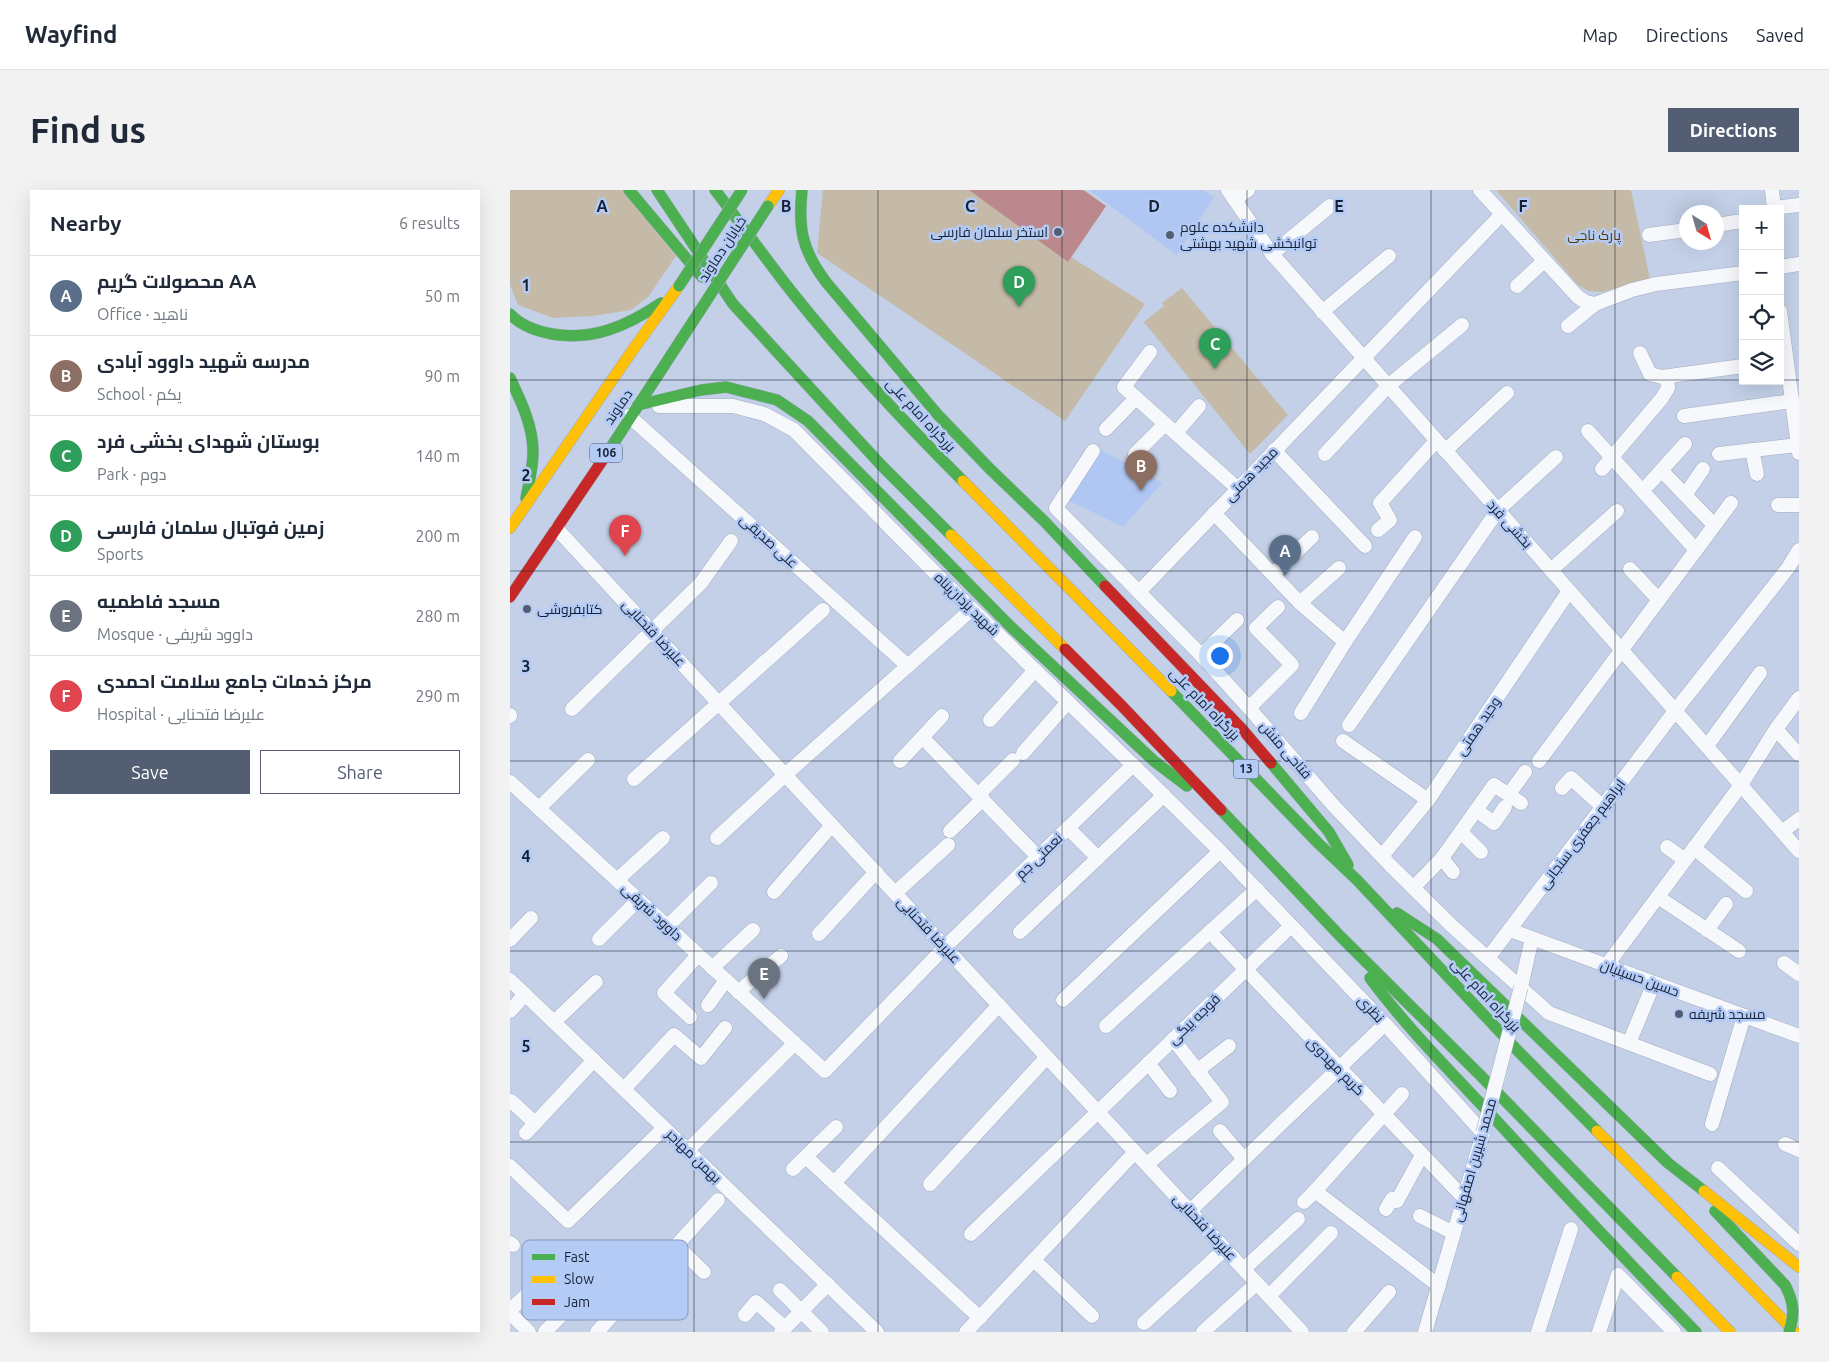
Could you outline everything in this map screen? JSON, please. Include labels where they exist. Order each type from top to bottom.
[{"type":"main road","points":[[629,190],[688,262],[710,286],[733,304]]},
{"type":"main road","points":[[657,190],[733,304],[882,466],[1120,705],[1340,936],[1480,1075],[1730,1332]]},
{"type":"main road","name":"بزرگراه امام علی","points":[[715,190],[795,296],[912,430],[1318,843],[1358,880],[1518,1052],[1795,1332]]},
{"type":"main road","name":"خیابان دماوند","points":[[676,290],[742,190]]},
{"type":"main road","name":"خیابان دماوند","points":[[701,308],[779,190]]},
{"type":"main road","points":[[802,190],[800,229],[803,246],[811,263],[826,282],[938,415],[1045,522],[1242,729],[1329,832],[1358,880]]},
{"type":"main road","points":[[510,314],[534,331],[563,337],[596,336],[624,327],[645,315],[676,290]]},
{"type":"main road","name":"دماوند","points":[[510,528],[632,350],[676,290]]},
{"type":"main road","name":"دماوند","points":[[510,597],[557,529],[701,308]]},
{"type":"main road","points":[[510,378],[531,430],[533,462],[524,507]]},
{"type":"main road","points":[[634,410],[701,390],[726,387],[777,400],[794,410],[808,421],[1010,626],[1154,761],[1226,817]]},
{"type":"main road","points":[[1374,898],[1437,939],[1668,1163],[1785,1285],[1793,1299],[1794,1310],[1794,1320],[1789,1332]]},
{"type":"main road","points":[[1340,936],[1396,1012],[1609,1242],[1696,1332]]},
{"type":"main road","points":[[1668,1163],[1799,1267]]},
{"type":"street","points":[[1232,195],[1248,190]]},
{"type":"street","points":[[1480,190],[1581,300],[1596,304]]},
{"type":"street","points":[[1772,190],[1774,205]]},
{"type":"street","name":"بخشی فرد","points":[[1232,195],[1272,254],[1322,312],[1799,851]]},
{"type":"street","points":[[1784,207],[1799,205]]},
{"type":"street","points":[[1272,254],[1330,206]]},
{"type":"street","name":"مجید همتی","points":[[1138,592],[1501,215]]},
{"type":"street","points":[[1724,224],[1739,222]]},
{"type":"street","points":[[1649,235],[1679,231]]},
{"type":"street","points":[[1322,312],[1389,256]]},
{"type":"street","points":[[1517,286],[1544,261]]},
{"type":"street","points":[[1784,264],[1799,264]]},
{"type":"street","points":[[1568,326],[1596,304],[1632,290],[1656,284],[1739,273]]},
{"type":"street","points":[[1325,454],[1388,386],[1462,325]]},
{"type":"street","points":[[1150,352],[1124,386],[1237,488]]},
{"type":"street","points":[[1640,353],[1650,374],[1667,377],[1739,367]]},
{"type":"street","points":[[1719,454],[1752,450],[1799,449],[1784,360]]},
{"type":"street","points":[[1602,469],[1662,398],[1668,388],[1667,377]]},
{"type":"street","points":[[1378,530],[1390,520],[1380,503],[1441,446],[1507,392]]},
{"type":"street","points":[[1106,429],[1136,398]]},
{"type":"street","points":[[1684,416],[1792,401]]},
{"type":"street","name":"شهید یزدان‌پناه","points":[[634,410],[733,406],[764,414],[794,430],[972,609],[1164,795],[1257,889]]},
{"type":"street","points":[[1135,454],[1171,429],[1199,406]]},
{"type":"street","name":"علی صدیقی","points":[[634,410],[908,666]]},
{"type":"street","points":[[1588,431],[1696,550]]},
{"type":"street","points":[[1650,484],[1685,444]]},
{"type":"street","points":[[1274,450],[1365,546]]},
{"type":"street","points":[[1752,450],[1757,474]]},
{"type":"street","name":"فتاحی منش","points":[[1093,451],[1056,508],[1201,656],[1333,805],[1413,888],[1549,1013],[1629,1043]]},
{"type":"street","points":[[1349,724],[1498,510],[1556,457]]},
{"type":"street","points":[[1685,495],[1703,469]]},
{"type":"street","points":[[1662,471],[1714,525]]},
{"type":"street","points":[[1540,761],[1731,503]]},
{"type":"street","points":[[1778,505],[1799,505]]},
{"type":"street","points":[[1551,570],[1617,511]]},
{"type":"street","points":[[1214,513],[1300,603],[1345,642]]},
{"type":"street","name":"علیرضا فتحنایی","points":[[557,529],[1302,1332]]},
{"type":"street","points":[[1272,574],[1312,537]]},
{"type":"street","points":[[1301,713],[1345,642],[1415,537]]},
{"type":"street","points":[[572,708],[701,583],[731,540]]},
{"type":"street","name":"ابراهیم جعفری سنجانی","points":[[1488,958],[1675,711],[1788,568],[1799,550]]},
{"type":"street","points":[[1300,603],[1339,568]]},
{"type":"street","points":[[1630,569],[1658,600]]},
{"type":"street","name":"وحید همتی","points":[[1382,856],[1428,800],[1569,591]]},
{"type":"street","points":[[1249,708],[1292,665],[1256,628],[1278,607]]},
{"type":"street","points":[[718,838],[785,774],[972,609]]},
{"type":"street","points":[[634,779],[823,610]]},
{"type":"street","points":[[1201,656],[1236,620]]},
{"type":"street","points":[[990,720],[1035,670]]},
{"type":"street","points":[[1707,746],[1760,673]]},
{"type":"street","points":[[1607,965],[1741,785],[1776,729],[1799,698]]},
{"type":"street","points":[[950,831],[1068,702]]},
{"type":"street","points":[[900,761],[942,716]]},
{"type":"street","points":[[1776,729],[1798,754]]},
{"type":"street","points":[[923,738],[1038,857]]},
{"type":"street","points":[[1343,740],[1428,800]]},
{"type":"street","points":[[539,808],[588,760]]},
{"type":"street","name":"نعمتی جم","points":[[794,1043],[825,1071],[945,947],[1133,765]]},
{"type":"street","points":[[1476,810],[1494,823],[1525,772]]},
{"type":"street","points":[[1562,788],[1571,778],[1603,807]]},
{"type":"street","name":"داوود شریفی","points":[[510,782],[794,1043]]},
{"type":"street","points":[[1413,888],[1442,858],[1494,785],[1507,800],[1521,803]]},
{"type":"street","points":[[1020,932],[1164,795]]},
{"type":"street","points":[[1782,832],[1799,819]]},
{"type":"street","points":[[774,892],[832,826]]},
{"type":"street","points":[[1068,828],[1098,858]]},
{"type":"street","points":[[1461,832],[1481,852]]},
{"type":"street","points":[[617,880],[663,838]]},
{"type":"street","points":[[895,893],[948,845]]},
{"type":"street","points":[[1667,847],[1686,860]]},
{"type":"street","points":[[1694,848],[1746,891]]},
{"type":"street","points":[[1063,1000],[1220,852]]},
{"type":"street","points":[[1442,858],[1453,872]]},
{"type":"street","points":[[819,934],[876,872]]},
{"type":"street","points":[[668,926],[711,882]]},
{"type":"street","points":[[1106,1026],[1257,889]]},
{"type":"street","name":"نظری","points":[[1257,889],[1385,1024],[1482,1133]]},
{"type":"street","points":[[1658,897],[1739,951]]},
{"type":"street","points":[[599,939],[638,900]]},
{"type":"street","points":[[1707,930],[1726,904]]},
{"type":"street","points":[[510,940],[531,918]]},
{"type":"street","name":"قوجه بیگی","points":[[971,1234],[1291,926]]},
{"type":"street","points":[[712,968],[753,930]]},
{"type":"street","name":"حسین حسینیان","points":[[1510,930],[1799,1036]]},
{"type":"street","name":"کریم مهدوی","points":[[1210,932],[1464,1198]]},
{"type":"street","name":"محمد شیرین اصفهانی","points":[[1426,1332],[1482,1133],[1521,987],[1532,938]]},
{"type":"street","points":[[690,1017],[664,992],[698,955]]},
{"type":"street","points":[[738,992],[781,956]]},
{"type":"street","points":[[1784,963],[1798,980]]},
{"type":"street","name":"بهمن مهاجر","points":[[510,980],[877,1332]]},
{"type":"street","points":[[708,1005],[726,980]]},
{"type":"street","points":[[554,1022],[596,982]]},
{"type":"street","points":[[1654,983],[1629,1043],[1710,1074]]},
{"type":"street","points":[[510,1011],[525,994]]},
{"type":"street","points":[[834,1183],[999,1005]]},
{"type":"street","points":[[1712,1124],[1744,1016]]},
{"type":"street","points":[[1190,1211],[1385,1024]]},
{"type":"street","points":[[624,1089],[674,1035],[701,1058],[725,1028]]},
{"type":"street","points":[[1147,1164],[1222,1102],[1173,1039]]},
{"type":"street","points":[[688,1150],[794,1043]]},
{"type":"street","points":[[1197,1071],[1229,1046]]},
{"type":"street","points":[[930,1184],[1047,1057]]},
{"type":"street","points":[[511,1101],[531,1128],[594,1060]]},
{"type":"street","points":[[1148,1063],[1170,1091]]},
{"type":"street","points":[[1304,1202],[1402,1094]]},
{"type":"street","points":[[793,1169],[836,1127]]},
{"type":"street","points":[[510,1166],[568,1221],[664,1128]]},
{"type":"street","points":[[1220,1132],[1244,1159]]},
{"type":"street","points":[[1784,1144],[1799,1150]]},
{"type":"street","points":[[966,1332],[1135,1152]]},
{"type":"street","points":[[1386,1209],[1392,1199],[1397,1201],[1422,1155]]},
{"type":"street","points":[[806,1157],[980,1318]]},
{"type":"street","points":[[1718,1168],[1799,1244]]},
{"type":"street","points":[[1315,1191],[1438,1286]]},
{"type":"street","points":[[682,1240],[718,1200]]},
{"type":"street","points":[[1420,1216],[1454,1234]]},
{"type":"street","points":[[1244,1269],[1298,1219]]},
{"type":"street","points":[[1538,1332],[1571,1229]]},
{"type":"street","points":[[1269,1296],[1331,1233]]},
{"type":"street","points":[[1144,1323],[1225,1249]]},
{"type":"street","points":[[688,1257],[704,1272]]},
{"type":"street","points":[[1034,1260],[1092,1316]]},
{"type":"street","points":[[1599,1332],[1618,1275],[1674,1332]]},
{"type":"street","points":[[1203,1332],[1257,1283]]},
{"type":"street","points":[[745,1315],[756,1302],[783,1330],[828,1284]]},
{"type":"street","points":[[780,1290],[822,1332]]},
{"type":"street","points":[[1354,1332],[1389,1292]]},
{"type":"street","points":[[521,1329],[510,1311],[522,1300]]},
{"type":"street","points":[[545,1332],[557,1320]]},
{"type":"street","points":[[597,1332],[608,1320]]},
{"type":"shaded area","name":"استخر سلمان فارسی","points":[[969,190],[1083,190],[1106,206],[1068,262]]},
{"type":"shaded area","name":"دانشکده علوم توانبخشی شهید بهشتی","points":[[1089,190],[1202,190],[1214,197],[1177,255]]},
{"type":"shaded area","points":[[1099,449],[1162,483],[1123,527],[1068,500]]},
{"type":"green space","points":[[510,190],[622,190],[676,256],[648,297],[631,310],[593,316],[553,318],[518,305],[510,285]]},
{"type":"green space","points":[[823,190],[1084,190],[1106,206],[1071,257],[1145,304],[1065,421],[817,253]]},
{"type":"green space","name":"پارک ناجی","points":[[1496,190],[1631,190],[1650,279],[1602,292],[1588,291],[1577,284]]},
{"type":"green space","points":[[1182,288],[1288,415],[1250,454],[1144,322],[1164,306],[1162,303]]},
{"type":"traffic: fast","points":[[629,190],[702,277]]},
{"type":"traffic: fast","points":[[657,190],[733,304],[882,466],[951,535]]},
{"type":"traffic: fast","points":[[715,190],[785,283],[855,368],[963,481]]},
{"type":"traffic: fast","points":[[679,286],[742,190]]},
{"type":"traffic: fast","points":[[802,190],[801,216],[804,239],[812,260],[826,282],[938,415],[1045,522],[1105,586]]},
{"type":"traffic: fast","points":[[701,309],[768,206]]},
{"type":"traffic: fast","points":[[510,314],[524,325],[540,331],[567,336],[582,335],[609,330],[622,325],[661,303]]},
{"type":"traffic: fast","points":[[604,458],[701,309]]},
{"type":"traffic: fast","points":[[510,378],[526,414],[531,433],[533,452],[526,498]]},
{"type":"traffic: fast","points":[[638,405],[701,390],[726,387],[777,400],[808,421],[1010,626],[1154,761],[1187,786]]},
{"type":"traffic: fast","points":[[1171,691],[1318,843],[1357,880],[1518,1051],[1597,1131]]},
{"type":"traffic: fast","points":[[1271,763],[1329,832],[1348,865]]},
{"type":"traffic: fast","points":[[1221,810],[1340,936],[1480,1075],[1677,1277]]},
{"type":"traffic: fast","points":[[1397,913],[1437,939],[1668,1163],[1704,1191]]},
{"type":"traffic: fast","points":[[1370,978],[1430,1049],[1696,1332]]},
{"type":"traffic: fast","points":[[1715,1211],[1785,1285]]},
{"type":"traffic: fast","points":[[1785,1285],[1793,1308],[1789,1332]]},
{"type":"traffic: slow","points":[[768,206],[779,190]]},
{"type":"traffic: slow","points":[[510,528],[679,286]]},
{"type":"traffic: slow","points":[[963,481],[1171,691]]},
{"type":"traffic: slow","points":[[951,535],[1065,649]]},
{"type":"traffic: slow","points":[[1597,1131],[1795,1332]]},
{"type":"traffic: slow","points":[[1704,1191],[1799,1267]]},
{"type":"traffic: slow","points":[[1677,1277],[1730,1332]]},
{"type":"traffic: jam","points":[[510,597],[604,458]]},
{"type":"traffic: jam","points":[[1105,586],[1242,729],[1271,763]]},
{"type":"traffic: jam","points":[[1065,649],[1221,810]]},
{"type":"place","name":"استخر سلمان فارسی","points":[[1058,232]]},
{"type":"place","name":"دانشکده علوم توانبخشی شهید بهشتی","points":[[1170,235]]},
{"type":"place","name":"زمین فوتبال سلمان فارسی","points":[[1019,307]]},
{"type":"place","name":"بوستان شهدای بخشی فرد","points":[[1215,369]]},
{"type":"place","name":"مدرسه شهید داوود آبادی","points":[[1141,491]]},
{"type":"place","name":"مرکز خدمات جامع سلامت احمدی","points":[[625,556]]},
{"type":"place","name":"محصولات گریم AA","points":[[1285,576]]},
{"type":"place","name":"کتابفروشی","points":[[527,609]]},
{"type":"place","name":"مسجد فاطمیه","points":[[764,999]]},
{"type":"place","name":"مسجد شریفه","points":[[1679,1014]]}]
